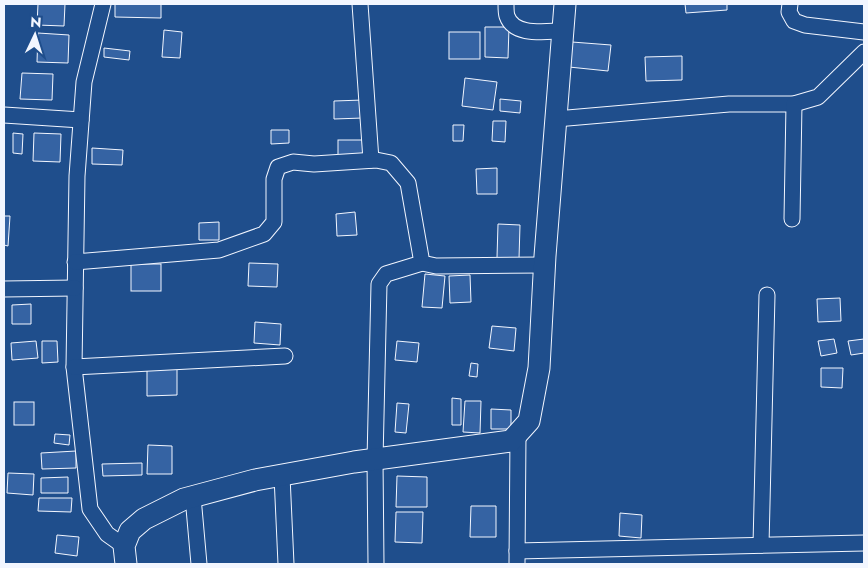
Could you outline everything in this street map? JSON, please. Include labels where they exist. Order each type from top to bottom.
[{"type":"main road","points":[[125,555],[130,531],[144,519],[184,499],[256,480],[376,460],[511,441],[529,421],[539,368],[544,265],[565,4]]},
{"type":"street","points":[[103,4],[84,82],[77,176],[74,367],[90,508],[107,534],[125,555]]},
{"type":"street","points":[[360,4],[371,160]]},
{"type":"street","points":[[506,4],[507,17],[514,26],[525,30],[563,31]]},
{"type":"street","points":[[790,4],[789,12],[794,21],[805,25],[864,32]]},
{"type":"street","points":[[556,118],[729,104],[794,104],[818,97],[864,52]]},
{"type":"street","points":[[792,219],[794,104]]},
{"type":"street","points":[[4,114],[81,120]]},
{"type":"street","points":[[75,262],[219,250],[246,242],[264,234],[274,222],[274,179],[278,167],[293,162],[314,164],[371,160],[391,163],[408,183],[422,263]]},
{"type":"street","points":[[376,564],[379,284],[386,274],[422,263],[436,266],[544,265]]},
{"type":"street","points":[[4,289],[74,288]]},
{"type":"street","points":[[760,545],[767,295]]},
{"type":"street","points":[[74,367],[285,356]]},
{"type":"street","points":[[518,434],[517,557],[760,545],[864,544]]},
{"type":"street","points":[[282,476],[286,564]]},
{"type":"street","points":[[193,497],[198,564]]},
{"type":"building","points":[[38,4],[65,4],[64,26],[37,25]]},
{"type":"building","points":[[115,4],[161,4],[161,18],[115,17]]},
{"type":"building","points":[[685,4],[727,4],[727,10],[686,13]]},
{"type":"building","points":[[485,27],[509,27],[508,58],[485,57]]},
{"type":"building","points":[[164,30],[182,32],[180,58],[162,57]]},
{"type":"building","points":[[449,32],[480,32],[480,59],[449,59]]},
{"type":"building","points":[[38,33],[69,35],[68,63],[37,62]]},
{"type":"building","points":[[572,42],[611,45],[608,71],[569,67]]},
{"type":"building","points":[[104,48],[130,51],[129,60],[104,57]]},
{"type":"building","points":[[682,56],[682,80],[646,81],[645,57]]},
{"type":"building","points":[[22,73],[53,74],[52,100],[20,99]]},
{"type":"building","points":[[465,78],[497,82],[493,110],[462,106]]},
{"type":"building","points":[[500,99],[521,101],[520,113],[500,111]]},
{"type":"building","points":[[363,100],[363,118],[334,119],[334,101]]},
{"type":"building","points":[[493,121],[506,121],[505,142],[492,141]]},
{"type":"building","points":[[453,125],[464,125],[463,141],[453,141]]},
{"type":"building","points":[[271,130],[289,130],[289,143],[271,144]]},
{"type":"building","points":[[13,133],[23,134],[22,154],[13,153]]},
{"type":"building","points":[[34,133],[61,134],[60,162],[33,161]]},
{"type":"building","points":[[338,140],[363,140],[363,156],[338,156]]},
{"type":"building","points":[[92,148],[123,150],[122,165],[92,164]]},
{"type":"building","points":[[497,168],[497,194],[477,194],[476,169]]},
{"type":"building","points":[[355,212],[357,235],[337,236],[336,214]]},
{"type":"building","points":[[4,216],[10,216],[8,246],[4,245]]},
{"type":"building","points":[[219,222],[219,240],[199,240],[199,223]]},
{"type":"building","points":[[498,224],[520,225],[519,259],[497,258]]},
{"type":"building","points":[[249,263],[278,264],[277,287],[248,286]]},
{"type":"building","points":[[131,264],[161,264],[161,291],[131,291]]},
{"type":"building","points":[[425,274],[445,276],[442,308],[422,307]]},
{"type":"building","points":[[470,275],[471,302],[450,303],[449,276]]},
{"type":"building","points":[[840,298],[841,321],[818,322],[817,299]]},
{"type":"building","points":[[31,304],[31,324],[12,324],[12,305]]},
{"type":"building","points":[[255,322],[281,324],[280,345],[254,343]]},
{"type":"building","points":[[492,326],[516,328],[514,351],[489,348]]},
{"type":"building","points":[[834,339],[837,353],[821,356],[818,341]]},
{"type":"building","points":[[864,339],[864,353],[851,355],[848,341]]},
{"type":"building","points":[[36,341],[38,358],[12,360],[11,343]]},
{"type":"building","points":[[42,341],[57,341],[58,362],[42,363]]},
{"type":"building","points":[[397,341],[419,343],[417,362],[395,360]]},
{"type":"building","points":[[471,363],[478,364],[477,377],[469,376]]},
{"type":"building","points":[[821,368],[843,368],[842,388],[821,387]]},
{"type":"building","points":[[177,369],[177,395],[147,396],[147,370]]},
{"type":"building","points":[[452,398],[461,399],[461,425],[452,425]]},
{"type":"building","points":[[465,401],[481,401],[480,433],[463,432]]},
{"type":"building","points":[[14,402],[34,402],[34,425],[14,425]]},
{"type":"building","points":[[397,403],[409,404],[406,433],[395,432]]},
{"type":"building","points":[[491,409],[511,410],[511,429],[491,429]]},
{"type":"building","points":[[55,434],[70,435],[69,445],[54,443]]},
{"type":"building","points":[[148,445],[172,446],[172,474],[147,474]]},
{"type":"building","points":[[76,451],[76,468],[42,469],[41,453]]},
{"type":"building","points":[[142,463],[142,475],[103,476],[102,464]]},
{"type":"building","points":[[8,473],[34,474],[33,495],[7,493]]},
{"type":"building","points":[[397,476],[427,477],[427,507],[396,507]]},
{"type":"building","points":[[68,477],[68,493],[41,493],[41,478]]},
{"type":"building","points":[[39,498],[72,498],[71,512],[38,511]]},
{"type":"building","points":[[471,506],[496,506],[496,537],[470,537]]},
{"type":"building","points":[[396,512],[423,512],[422,543],[395,542]]},
{"type":"building","points":[[620,513],[642,515],[641,538],[619,536]]},
{"type":"building","points":[[57,535],[79,537],[77,556],[55,553]]}]
